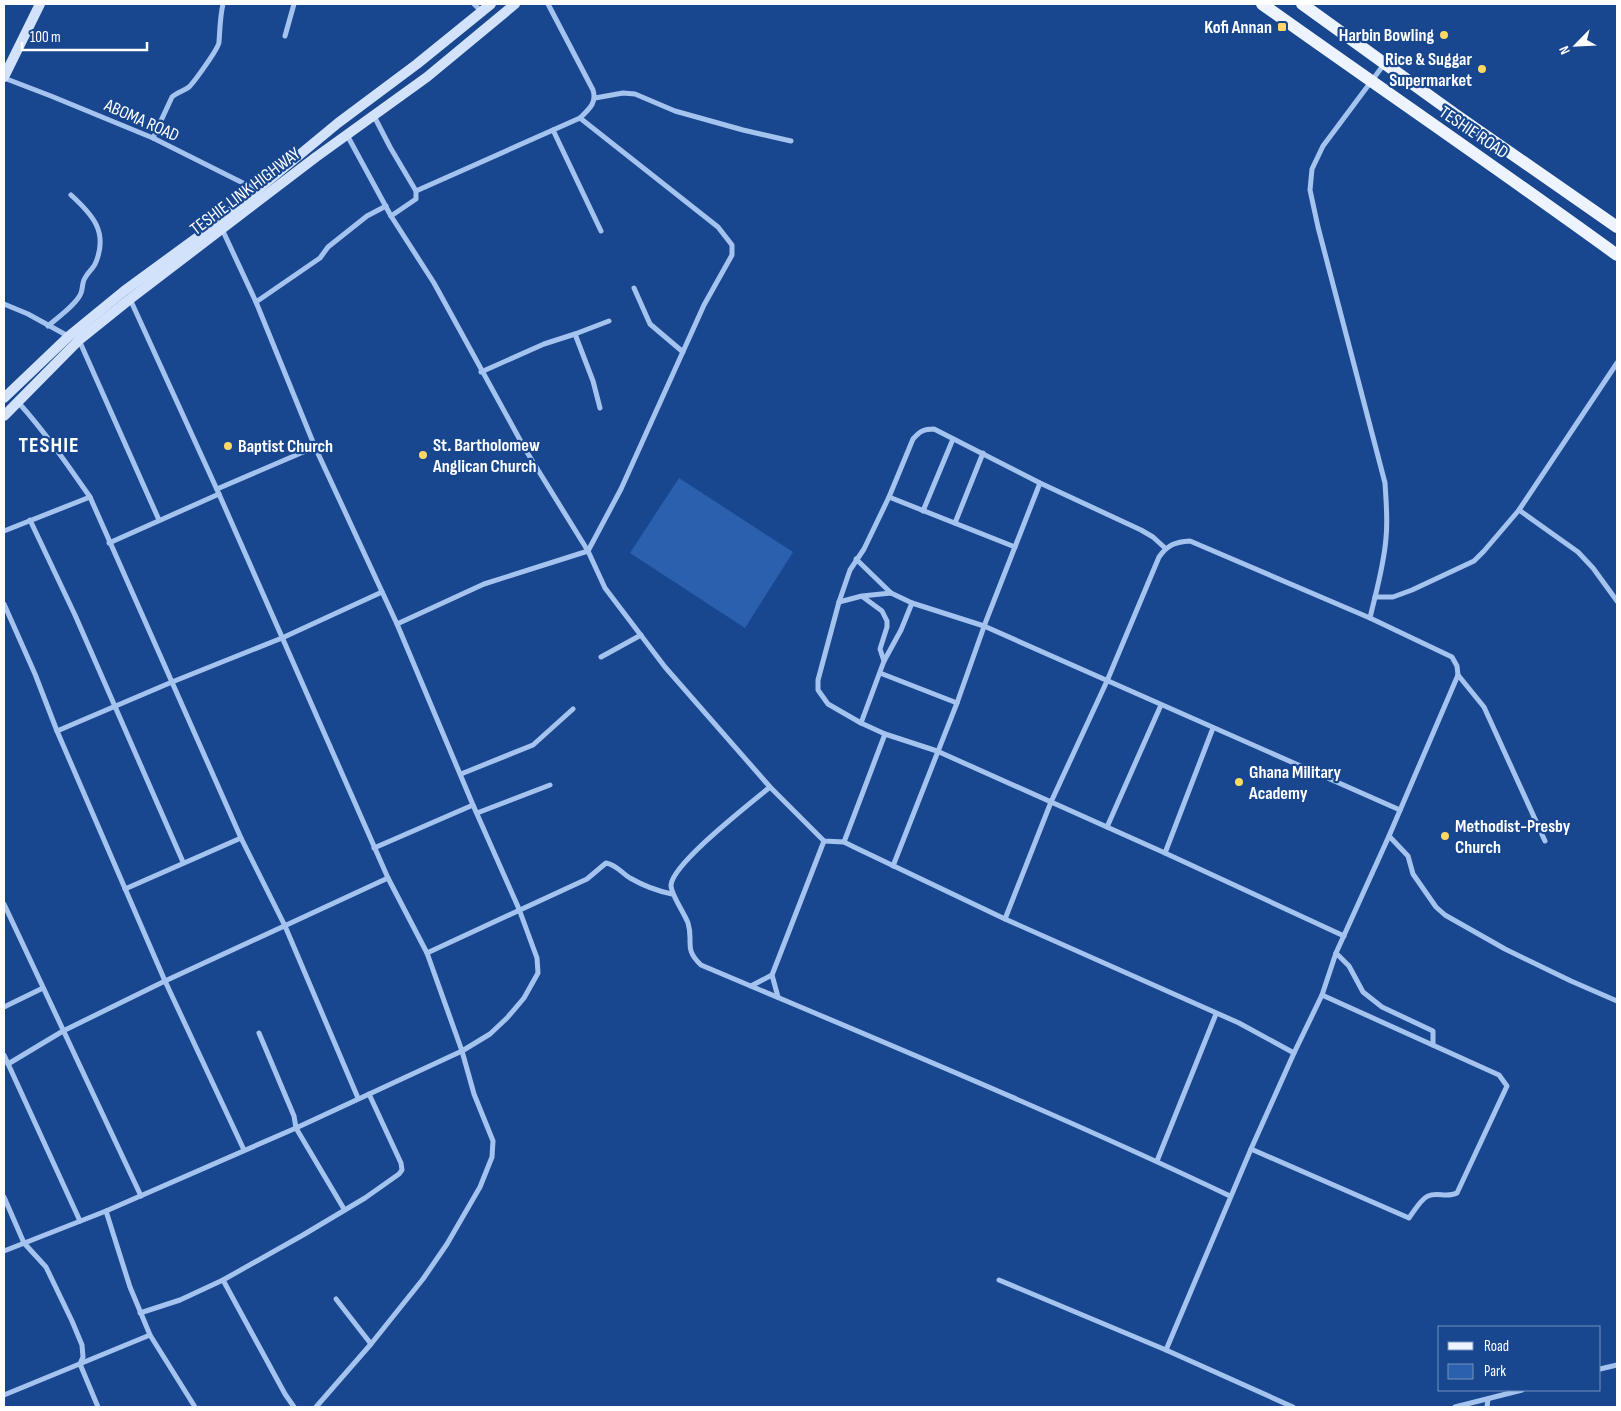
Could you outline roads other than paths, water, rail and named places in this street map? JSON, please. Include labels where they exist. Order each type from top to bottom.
[{"type":"main road","points":[[4,78],[40,4]]},
{"type":"main road","name":"TESHIE LINK HIGHWAY","points":[[4,398],[74,338],[124,291],[217,223],[338,122],[417,64],[478,8],[491,4]]},
{"type":"main road","name":"TESHIE LINK HIGHWAY","points":[[4,416],[74,338],[130,299],[267,194],[427,77],[515,4]]},
{"type":"main road","name":"TESHIE ROAD","points":[[1262,4],[1525,188],[1617,255]]},
{"type":"main road","name":"TESHIE ROAD","points":[[1302,4],[1617,227]]},
{"type":"street","points":[[153,138],[172,97],[188,87],[219,44],[218,31],[222,4]]},
{"type":"street","points":[[285,36],[294,4]]},
{"type":"street","points":[[416,191],[580,118],[592,106],[595,98],[593,90],[548,4]]},
{"type":"street","points":[[1370,618],[1386,539],[1388,515],[1385,483],[1310,190],[1312,169],[1323,146],[1385,63]]},
{"type":"street","name":"ABOMA ROAD","points":[[4,78],[153,138],[267,194]]},
{"type":"street","points":[[595,98],[623,93],[635,94],[675,111],[743,130],[791,140]]},
{"type":"street","points":[[374,116],[390,148],[416,191],[416,199],[391,216]]},
{"type":"street","points":[[397,624],[484,584],[588,551],[621,489],[704,305],[732,255],[732,245],[718,227],[580,118]]},
{"type":"street","points":[[553,130],[602,231]]},
{"type":"street","points":[[348,135],[391,216],[434,283],[481,372],[525,449],[588,551],[605,588],[664,666],[770,787],[824,841],[844,842],[1005,919],[1238,1023],[1294,1053]]},
{"type":"street","points":[[48,326],[75,302],[81,293],[84,278],[96,264],[100,251],[100,230],[86,208],[71,195]]},
{"type":"street","points":[[256,302],[320,258],[328,247],[367,216],[386,206]]},
{"type":"street","points":[[4,1251],[141,1196],[296,1128],[462,1051],[490,1034],[507,1018],[524,998],[538,973],[537,958],[519,909],[397,624],[316,447],[256,302],[222,229]]},
{"type":"street","points":[[634,288],[650,324],[683,352]]},
{"type":"street","points":[[130,299],[218,492],[374,848],[426,953],[462,1051],[474,1094],[493,1141],[492,1157],[480,1187],[447,1244],[423,1279],[371,1344],[316,1407]]},
{"type":"street","points":[[4,304],[74,338],[159,520]]},
{"type":"street","points":[[481,372],[544,344],[609,321]]},
{"type":"street","points":[[575,334],[594,381],[600,408]]},
{"type":"street","points":[[1375,597],[1392,597],[1412,590],[1474,561],[1519,510],[1617,363]]},
{"type":"street","points":[[18,402],[43,432],[90,498],[241,838],[285,926],[358,1098]]},
{"type":"street","points":[[1165,548],[1142,530],[1040,483],[934,429],[920,431],[913,439],[889,497],[864,549],[856,558],[850,570],[818,680],[818,690],[828,704],[861,723],[885,734],[937,751],[1344,936]]},
{"type":"street","points":[[923,511],[953,439]]},
{"type":"street","points":[[109,543],[316,447]]},
{"type":"street","points":[[955,523],[983,453]]},
{"type":"street","points":[[893,866],[1040,483]]},
{"type":"street","points":[[889,497],[1015,547]]},
{"type":"street","points":[[4,531],[90,498]]},
{"type":"street","points":[[1519,510],[1578,552],[1593,568],[1617,601]]},
{"type":"street","points":[[30,520],[116,705],[183,862]]},
{"type":"street","points":[[1005,919],[1051,802],[1107,681],[1159,557],[1165,548],[1176,542],[1190,541],[1370,618],[1452,657],[1458,675],[1484,707],[1545,841]]},
{"type":"street","points":[[856,558],[892,593],[912,603],[984,626],[1400,810]]},
{"type":"street","points":[[57,732],[116,705],[282,638],[382,592]]},
{"type":"street","points":[[840,602],[862,596],[892,593]]},
{"type":"street","points":[[862,596],[882,611],[887,621],[880,649],[884,661]]},
{"type":"street","points":[[861,723],[884,661],[901,630],[912,603]]},
{"type":"street","points":[[4,604],[125,890],[165,981],[244,1150]]},
{"type":"street","points":[[601,657],[642,635]]},
{"type":"street","points":[[880,672],[957,703]]},
{"type":"street","points":[[1166,1350],[1230,1196],[1322,995],[1336,953],[1389,836],[1458,675]]},
{"type":"street","points":[[1107,827],[1162,705]]},
{"type":"street","points":[[461,774],[533,745],[573,709]]},
{"type":"street","points":[[1165,853],[1214,728]]},
{"type":"street","points":[[844,842],[885,734]]},
{"type":"street","points":[[477,813],[550,785]]},
{"type":"street","points":[[770,787],[692,854],[675,874],[671,884],[672,894],[684,911],[689,927],[692,956],[701,964],[1157,1161],[1230,1196]]},
{"type":"street","points":[[374,848],[473,805]]},
{"type":"street","points":[[1389,836],[1408,856],[1413,874],[1436,907],[1445,915],[1505,949],[1617,1001]]},
{"type":"street","points":[[125,890],[183,862],[241,838]]},
{"type":"street","points":[[778,997],[772,975],[824,841]]},
{"type":"street","points":[[426,953],[587,879],[606,863],[609,863],[622,873],[651,889],[672,894]]},
{"type":"street","points":[[8,1064],[63,1031],[165,981],[388,878]]},
{"type":"street","points":[[4,904],[141,1196]]},
{"type":"street","points":[[1336,953],[1349,966],[1362,992],[1382,1007],[1434,1031],[1432,1045]]},
{"type":"street","points":[[751,986],[772,975]]},
{"type":"street","points":[[4,1007],[43,988]]},
{"type":"street","points":[[1251,1149],[1409,1218],[1426,1197],[1431,1195],[1451,1196],[1457,1193],[1507,1086],[1499,1075],[1322,995]]},
{"type":"street","points":[[1157,1161],[1216,1014]]},
{"type":"street","points":[[259,1033],[294,1116],[296,1128],[344,1209]]},
{"type":"street","points":[[4,1055],[80,1221]]},
{"type":"street","points":[[140,1314],[180,1300],[223,1280],[365,1198],[399,1174],[402,1170],[400,1163],[369,1094]]},
{"type":"street","points":[[4,1197],[24,1243],[46,1267],[72,1321],[82,1345],[83,1357],[80,1364],[98,1407]]},
{"type":"street","points":[[106,1211],[140,1314],[150,1335],[196,1407]]},
{"type":"street","points":[[223,1280],[285,1394],[294,1407]]},
{"type":"street","points":[[998,1280],[1166,1350],[1293,1407]]},
{"type":"street","points":[[336,1298],[371,1344]]},
{"type":"street","points":[[4,1395],[150,1335]]},
{"type":"street","points":[[1601,1369],[1617,1364]]},
{"type":"street","points":[[1455,1407],[1518,1391]]},
{"type":"street","points":[[1486,1407],[1488,1399]]},
{"type":"place","name":"Kofi Annan","points":[[1282,27]]},
{"type":"place","name":"Harbin Bowling","points":[[1444,35]]},
{"type":"place","name":"Rice & Suggar Supermarket","points":[[1482,69]]},
{"type":"place","name":"Baptist Church","points":[[228,446]]},
{"type":"place","name":"St. Bartholomew Anglican Church","points":[[423,455]]},
{"type":"place","name":"Ghana Military Academy","points":[[1239,782]]},
{"type":"place","name":"Methodist-Presby Church","points":[[1445,836]]},
{"type":"district","name":"TESHIE","points":[[49,444]]}]
